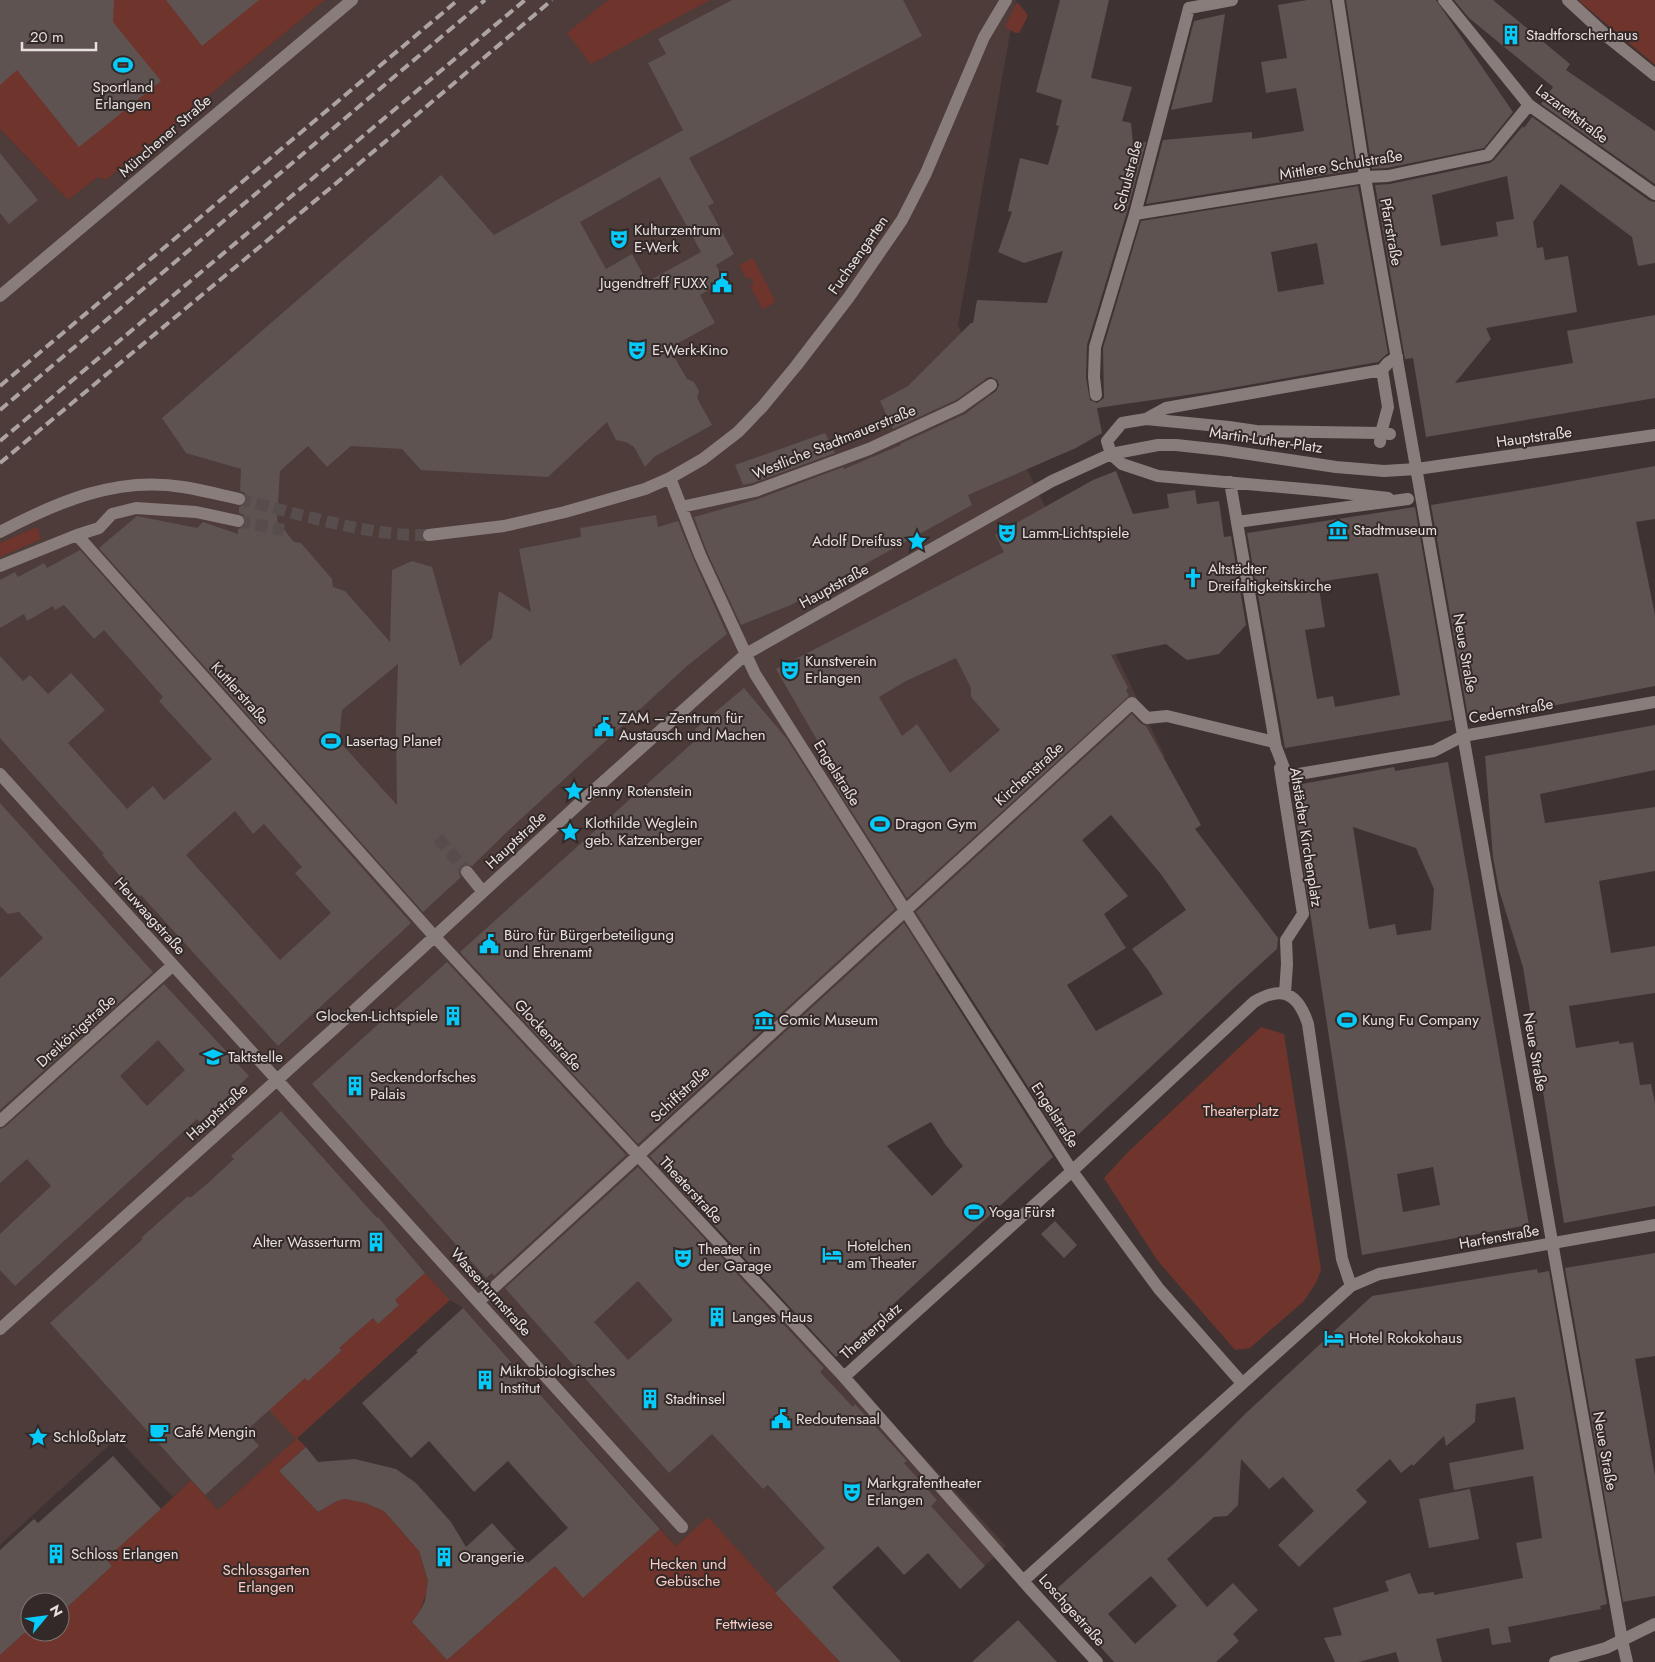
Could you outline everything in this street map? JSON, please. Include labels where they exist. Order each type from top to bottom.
[{"type":"street","name":"Münchener Straße","points":[[0,296],[352,0]]},
{"type":"street","name":"Fuchsengarten","points":[[670,478],[717,449],[752,418],[796,366],[880,253],[902,220],[926,173],[984,37],[1006,0]]},
{"type":"street","name":"Schulstraße","points":[[1096,395],[1094,377],[1095,346],[1135,214],[1189,8],[1232,0]]},
{"type":"street","name":"Pfarrstraße","points":[[1338,0],[1365,177],[1417,469]]},
{"type":"street","name":"Lazarettstraße","points":[[1444,0],[1529,106],[1655,194]]},
{"type":"street","points":[[1568,0],[1609,38],[1655,75]]},
{"type":"street","name":"Mittlere Schulstraße","points":[[1135,214],[1365,177],[1388,176],[1488,156],[1529,106]]},
{"type":"street","points":[[1382,370],[1397,357]]},
{"type":"street","name":"Martin-Luther-Platz","points":[[1146,419],[1166,408],[1382,370],[1388,407],[1384,436],[1256,431],[1146,419],[1122,423],[1107,441],[1111,454],[1158,445],[1176,445],[1336,467],[1384,471],[1417,469]]},
{"type":"street","name":"Westliche Stadtmauerstraße","points":[[681,508],[754,491],[869,448],[960,407],[991,385]]},
{"type":"street","name":"Hauptstraße","points":[[1417,469],[1655,435]]},
{"type":"street","points":[[1111,454],[1122,464],[1158,476],[1408,500]]},
{"type":"street","name":"Hauptstraße","points":[[0,1329],[582,800],[746,654],[1052,481],[1111,454]]},
{"type":"street","name":"Neue Straße","points":[[1417,469],[1627,1662]]},
{"type":"street","name":"Engelstraße","points":[[670,478],[700,555],[755,674],[1072,1171]]},
{"type":"street","points":[[429,534],[504,526],[565,512],[645,489],[670,478]]},
{"type":"street","points":[[1230,482],[1237,522],[1388,497]]},
{"type":"street","points":[[0,532],[60,503],[84,494],[111,488],[143,484],[182,486],[239,499]]},
{"type":"street","points":[[0,566],[77,534],[98,528],[112,514],[136,508],[196,512],[238,521]]},
{"type":"street","name":"Altstädter Kirchenplatz","points":[[1237,522],[1274,742],[1284,788],[1304,914],[1286,940],[1285,993]]},
{"type":"street","name":"Kuttlerstraße","points":[[77,534],[434,936]]},
{"type":"street","name":"Kirchenstraße","points":[[905,910],[1132,702],[1147,718],[1167,716],[1274,742]]},
{"type":"street","name":"Cedernstraße","points":[[1287,776],[1434,751],[1463,736],[1655,702]]},
{"type":"street","name":"Altstädter Kirchenplatz","points":[[1274,742],[1287,776]]},
{"type":"street","name":"Heuwaagstraße","points":[[0,774],[276,1080]]},
{"type":"street","points":[[467,872],[483,892]]},
{"type":"street","name":"Schiffstraße","points":[[478,1302],[905,910]]},
{"type":"street","name":"Glockenstraße","points":[[434,936],[637,1156]]},
{"type":"street","name":"Dreikönigstraße","points":[[0,1121],[173,965]]},
{"type":"street","points":[[1023,1581],[1351,1286],[1342,1259],[1308,1024],[1305,1013],[1299,1003],[1292,996],[1285,993]]},
{"type":"street","name":"Theaterplatz","points":[[1023,1581],[844,1378],[1072,1171],[1254,1002],[1270,994],[1285,993]]},
{"type":"street","name":"Wasserturmstraße","points":[[276,1080],[682,1527]]},
{"type":"street","name":"Theaterstraße","points":[[637,1156],[844,1378]]},
{"type":"street","points":[[1072,1171],[1159,1289],[1242,1383]]},
{"type":"street","name":"Harfenstraße","points":[[1351,1286],[1379,1274],[1655,1226]]},
{"type":"street","name":"Loschgestraße","points":[[1023,1581],[1097,1662]]},
{"type":"street","points":[[1555,1662],[1606,1648],[1655,1624]]},
{"type":"shaded area","points":[[325,0],[1016,0],[958,325],[1165,757],[690,1205],[1006,1546],[960,1589],[928,1553],[904,1575],[878,1546],[799,1618],[708,1518],[676,1546],[463,1308],[450,1300],[218,1510],[191,1480],[173,1497],[117,1438],[0,1545],[0,129],[68,200],[98,177],[106,180]]},
{"type":"green space","name":"Sportland Erlangen","points":[[0,0],[325,0],[106,180],[98,177],[68,200],[0,129]]},
{"type":"green space","points":[[608,0],[710,0],[591,64],[567,33]]},
{"type":"green space","points":[[1655,0],[1655,65],[1579,1]]},
{"type":"green space","points":[[1017,2],[1027,14],[1027,18],[1019,33],[1015,33],[1005,27]]},
{"type":"green space","points":[[753,258],[776,302],[763,309],[750,286],[754,284],[750,277],[747,279],[739,265]]},
{"type":"green space","points":[[37,527],[41,539],[0,557],[0,543]]},
{"type":"green space","points":[[1261,1027],[1284,1034],[1321,1270],[1316,1283],[1304,1301],[1250,1348],[1235,1350],[1157,1260],[1104,1178],[1129,1151]]},
{"type":"green space","name":"Schlossgarten Erlangen","points":[[425,1273],[450,1300],[297,1438],[306,1447],[279,1471],[318,1512],[337,1501],[345,1499],[365,1503],[384,1511],[419,1551],[428,1581],[427,1591],[420,1611],[412,1622],[447,1660],[555,1566],[584,1597],[660,1529],[676,1546],[708,1517],[840,1662],[0,1662],[0,1655],[20,1637],[20,1642],[70,1642],[70,1605],[112,1566],[106,1559],[191,1480],[218,1510],[296,1439],[269,1410],[305,1378],[308,1380],[342,1350],[339,1348],[373,1318],[378,1324],[399,1305],[395,1300]]},
{"type":"building","points":[[0,0],[114,0],[113,22],[161,81],[79,147],[17,70],[0,85]]},
{"type":"building","points":[[166,0],[259,0],[202,46]]},
{"type":"building","points":[[732,0],[903,0],[922,36],[689,158],[714,203],[708,206],[734,254],[716,265],[724,281],[700,295],[715,323],[669,348],[687,379],[694,382],[699,391],[697,398],[712,425],[654,457],[645,467],[634,447],[626,442],[616,440],[607,422],[548,477],[421,470],[402,449],[351,446],[327,467],[308,446],[280,471],[277,521],[294,542],[301,543],[332,579],[333,587],[345,591],[390,642],[392,570],[412,561],[432,567],[460,666],[492,638],[499,591],[531,612],[519,549],[581,537],[580,528],[656,515],[658,527],[678,521],[727,634],[687,666],[472,866],[466,864],[462,866],[459,873],[461,877],[423,912],[99,548],[137,516],[197,528],[203,522],[238,534],[238,529],[244,527],[246,522],[244,515],[239,513],[239,507],[245,505],[247,500],[245,493],[240,491],[241,469],[186,453],[162,418],[441,175],[494,235],[683,130],[648,63],[666,54],[658,39]],"holes":[[[660,177],[701,252],[647,282],[632,254],[606,269],[580,222]],[[398,664],[396,730],[397,805],[339,741],[342,710]]]},
{"type":"building","points":[[1060,0],[1109,0],[1091,78],[1132,87],[1122,121],[1131,123],[1133,143],[1146,142],[1087,345],[1086,378],[1090,400],[1097,403],[1104,398],[1103,348],[1141,221],[1358,186],[1388,353],[1378,362],[1208,392],[1097,408],[1102,433],[1076,448],[968,495],[972,505],[791,605],[741,625],[707,552],[694,517],[758,499],[843,467],[844,469],[901,445],[965,414],[996,391],[999,385],[997,380],[991,377],[987,378],[956,400],[893,429],[880,401],[908,386],[973,323],[977,300],[1047,303],[1063,251],[1024,263],[998,252],[1012,212],[1008,211],[1020,158],[1048,165],[1059,126],[1056,125],[1062,100],[1036,92]],"holes":[[[1317,243],[1324,284],[1278,292],[1271,252]]]},
{"type":"building","points":[[1307,0],[1330,0],[1356,170],[1146,204],[1163,140],[1252,132],[1252,139],[1304,131],[1296,88],[1266,93],[1261,62],[1287,58],[1278,5]]},
{"type":"building","points":[[1346,0],[1436,0],[1513,112],[1484,148],[1387,168],[1372,169]]},
{"type":"building","points":[[1454,0],[1493,0],[1570,64],[1566,70],[1655,131],[1655,184],[1541,104],[1553,87],[1469,18]]},
{"type":"building","points":[[1225,14],[1212,102],[1171,110],[1194,21]]},
{"type":"building","points":[[1532,117],[1650,201],[1655,202],[1655,263],[1638,266],[1632,237],[1561,184],[1533,222],[1537,248],[1543,247],[1545,260],[1568,256],[1577,312],[1486,328],[1491,339],[1455,383],[1573,363],[1567,331],[1655,315],[1655,398],[1426,437],[1413,358],[1405,359],[1375,185],[1390,184],[1490,163],[1523,126],[1524,128]],"holes":[[[1507,176],[1514,219],[1496,222],[1498,236],[1441,246],[1432,195]]]},
{"type":"building","points":[[0,153],[38,200],[9,224],[0,213]]},
{"type":"building","points":[[825,433],[835,453],[743,485],[735,465]]},
{"type":"building","points":[[1655,466],[1655,519],[1636,522],[1655,615],[1655,686],[1536,709],[1535,705],[1468,717],[1431,505]]},
{"type":"building","points":[[1116,471],[1133,514],[1169,508],[1167,494],[1195,490],[1197,504],[1219,501],[1224,537],[1231,536],[1246,625],[1219,654],[1187,660],[1166,644],[1111,655],[1128,688],[1126,690],[1129,696],[907,898],[834,784],[840,780],[776,669],[1004,552],[995,535],[1093,480]],"holes":[[[956,658],[971,688],[971,697],[1000,730],[950,773],[917,724],[902,736],[879,697],[906,681]]]},
{"type":"building","points":[[1415,507],[1452,720],[1285,748],[1247,533]],"holes":[[[1378,573],[1400,695],[1335,707],[1333,696],[1317,699],[1305,630],[1325,627],[1318,582]]]},
{"type":"building","points":[[80,550],[411,923],[278,1046],[141,895],[139,896],[125,882],[102,855],[104,854],[0,738],[0,656],[23,681],[30,675],[48,694],[71,673],[105,710],[68,743],[127,809],[153,786],[164,800],[212,759],[159,701],[163,697],[104,630],[94,639],[64,605],[55,610],[53,606],[27,621],[24,614],[0,628],[0,580],[15,572],[18,577],[44,563],[47,568]],"holes":[[[235,811],[253,834],[264,824],[302,867],[295,873],[331,913],[280,960],[186,855]]]},
{"type":"building","points":[[744,688],[787,739],[895,909],[638,1144],[460,952],[698,738],[695,729]]},
{"type":"building","points":[[1132,714],[1141,724],[1146,726],[1201,825],[1195,829],[1278,938],[1277,949],[1066,1146],[916,912]],"holes":[[[1111,815],[1160,873],[1186,910],[1132,949],[1163,994],[1096,1031],[1067,985],[1126,948],[1104,914],[1128,896],[1082,840]]]},
{"type":"building","points":[[1655,725],[1655,770],[1540,794],[1545,823],[1655,807],[1655,871],[1599,881],[1611,953],[1655,946],[1655,993],[1569,1006],[1576,1048],[1619,1041],[1619,1044],[1633,1042],[1640,1085],[1651,1084],[1655,1103],[1655,1206],[1564,1223],[1523,967],[1499,890],[1493,857],[1485,756]]},
{"type":"building","points":[[1448,762],[1529,1225],[1362,1255],[1291,786],[1394,767],[1395,771]],"holes":[[[1353,827],[1416,848],[1434,889],[1431,930],[1397,935],[1395,924],[1369,929]],[[1433,1167],[1440,1205],[1403,1212],[1397,1174]]]},
{"type":"building","points":[[0,803],[153,972],[0,1110],[0,978],[43,938],[19,912],[8,914],[0,906]]},
{"type":"building","points":[[904,923],[1053,1157],[836,1357],[650,1156]],"holes":[[[931,1122],[945,1144],[963,1166],[932,1196],[887,1146]]]},
{"type":"building","points":[[447,962],[626,1155],[494,1276],[492,1273],[486,1278],[312,1084]]},
{"type":"building","points":[[164,984],[249,1076],[200,1122],[197,1119],[15,1286],[0,1270],[0,1234],[51,1186],[27,1159],[0,1183],[0,1129],[5,1127]],"holes":[[[158,1040],[185,1070],[147,1106],[120,1076]]]},
{"type":"building","points":[[281,1111],[378,1217],[425,1273],[395,1300],[399,1305],[378,1324],[373,1318],[339,1348],[342,1350],[308,1381],[305,1378],[246,1431],[259,1446],[205,1495],[50,1323],[188,1196],[190,1198],[208,1183],[234,1159],[231,1156]]},
{"type":"building","points":[[638,1167],[824,1368],[820,1372],[853,1407],[855,1404],[907,1461],[904,1463],[937,1500],[931,1506],[985,1566],[960,1589],[928,1553],[904,1575],[878,1546],[832,1587],[901,1662],[840,1662],[775,1593],[825,1548],[768,1485],[763,1489],[712,1434],[669,1473],[505,1288]],"holes":[[[638,1281],[673,1320],[628,1360],[594,1322]]]},
{"type":"building","points":[[1055,1221],[1077,1245],[1064,1258],[1041,1234]]},
{"type":"building","points":[[1655,1253],[1655,1356],[1635,1359],[1655,1476],[1655,1596],[1623,1602],[1565,1268]]},
{"type":"building","points":[[1537,1269],[1538,1273],[1549,1271],[1607,1604],[1600,1606],[1601,1609],[1508,1627],[1511,1642],[1492,1645],[1489,1628],[1436,1639],[1442,1662],[1399,1662],[1396,1652],[1359,1662],[1335,1662],[1324,1638],[1342,1635],[1333,1608],[1389,1591],[1385,1581],[1410,1573],[1418,1594],[1434,1592],[1434,1595],[1523,1578],[1516,1543],[1542,1538],[1533,1476],[1454,1490],[1449,1463],[1524,1449],[1515,1397],[1476,1404],[1475,1422],[1446,1446],[1444,1436],[1413,1466],[1412,1464],[1401,1473],[1390,1459],[1356,1490],[1367,1502],[1299,1567],[1278,1545],[1314,1511],[1283,1477],[1269,1489],[1241,1459],[1238,1505],[1227,1516],[1214,1517],[1167,1559],[1207,1607],[1233,1583],[1258,1610],[1233,1634],[1239,1641],[1216,1662],[1114,1662],[1052,1593],[1168,1489],[1245,1414],[1372,1296]],"holes":[[[1151,1576],[1177,1606],[1135,1644],[1108,1614]]]},
{"type":"building","points":[[463,1308],[660,1529],[583,1598],[555,1566],[447,1660],[412,1622],[425,1601],[428,1581],[419,1551],[384,1511],[365,1503],[345,1499],[337,1501],[318,1512],[279,1471],[306,1447],[318,1462],[355,1459],[396,1469],[416,1483],[451,1522],[466,1547],[492,1523],[528,1563],[568,1528],[508,1461],[474,1492],[429,1441],[411,1458],[362,1403]]},
{"type":"building","name":"Schloss Erlangen","points":[[113,1456],[161,1509],[106,1559],[112,1566],[70,1605],[70,1592],[20,1592],[20,1637],[0,1655],[0,1550],[34,1519],[38,1523]]},
{"type":"building","points":[[1470,1489],[1479,1539],[1429,1548],[1419,1499]]},
{"type":"building","points":[[1018,1620],[1057,1662],[972,1662],[996,1640]]},
{"type":"tunnel","points":[[239,499],[358,528],[406,535],[429,535]]},
{"type":"tunnel","points":[[238,521],[284,530]]},
{"type":"tunnel","points":[[438,838],[467,872]]},
{"type":"railway","points":[[0,386],[458,0]]},
{"type":"railway","points":[[0,410],[485,0]]},
{"type":"railway","points":[[0,441],[525,0]]},
{"type":"railway","points":[[0,463],[334,185],[552,0]]},
{"type":"place","name":"Stadtforscherhaus","points":[[1511,35]]},
{"type":"place","name":"Sportland Erlangen","points":[[123,65]]},
{"type":"place","name":"Kulturzentrum E-Werk","points":[[619,239]]},
{"type":"place","name":"Jugendtreff FUXX","points":[[722,283]]},
{"type":"place","name":"E-Werk-Kino","points":[[637,350]]},
{"type":"place","name":"Stadtmuseum","points":[[1338,530]]},
{"type":"place","name":"Lamm-Lichtspiele","points":[[1007,533]]},
{"type":"place","name":"Adolf Dreifuss","points":[[917,541]]},
{"type":"place","name":"Altstädter Dreifaltigkeitskirche","points":[[1193,578]]},
{"type":"place","name":"Kunstverein Erlangen","points":[[790,670]]},
{"type":"place","name":"ZAM – Zentrum für Austausch und Machen","points":[[604,727]]},
{"type":"place","name":"Lasertag Planet","points":[[331,741]]},
{"type":"place","name":"Jenny Rotenstein","points":[[574,791]]},
{"type":"place","name":"Dragon Gym","points":[[880,824]]},
{"type":"place","name":"Klothilde Weglein geb. Katzenberger","points":[[570,832]]},
{"type":"place","name":"Büro für Bürgerbeteiligung und Ehrenamt","points":[[489,944]]},
{"type":"place","name":"Glocken-Lichtspiele","points":[[453,1016]]},
{"type":"place","name":"Comic Museum","points":[[764,1020]]},
{"type":"place","name":"Kung Fu Company","points":[[1347,1020]]},
{"type":"place","name":"Taktstelle","points":[[213,1057]]},
{"type":"place","name":"Seckendorfsches Palais","points":[[355,1086]]},
{"type":"place","name":"Yoga Fürst","points":[[974,1212]]},
{"type":"place","name":"Alter Wasserturm","points":[[376,1242]]},
{"type":"place","name":"Hotelchen am Theater","points":[[832,1255]]},
{"type":"place","name":"Theater in der Garage","points":[[683,1258]]},
{"type":"place","name":"Langes Haus","points":[[717,1317]]},
{"type":"place","name":"Hotel Rokokohaus","points":[[1334,1338]]},
{"type":"place","name":"Mikrobiologisches Institut","points":[[485,1380]]},
{"type":"place","name":"Stadtinsel","points":[[650,1399]]},
{"type":"place","name":"Redoutensaal","points":[[781,1419]]},
{"type":"place","name":"Café Mengin","points":[[159,1432]]},
{"type":"place","name":"Schloßplatz","points":[[38,1437]]},
{"type":"place","name":"Markgrafentheater Erlangen","points":[[852,1492]]},
{"type":"place","name":"Schloss Erlangen","points":[[56,1554]]},
{"type":"place","name":"Orangerie","points":[[444,1557]]},
{"type":"park label","name":"Hecken und Gebüsche","points":[[688,1572]]},
{"type":"park label","name":"Fettwiese","points":[[744,1624]]}]
